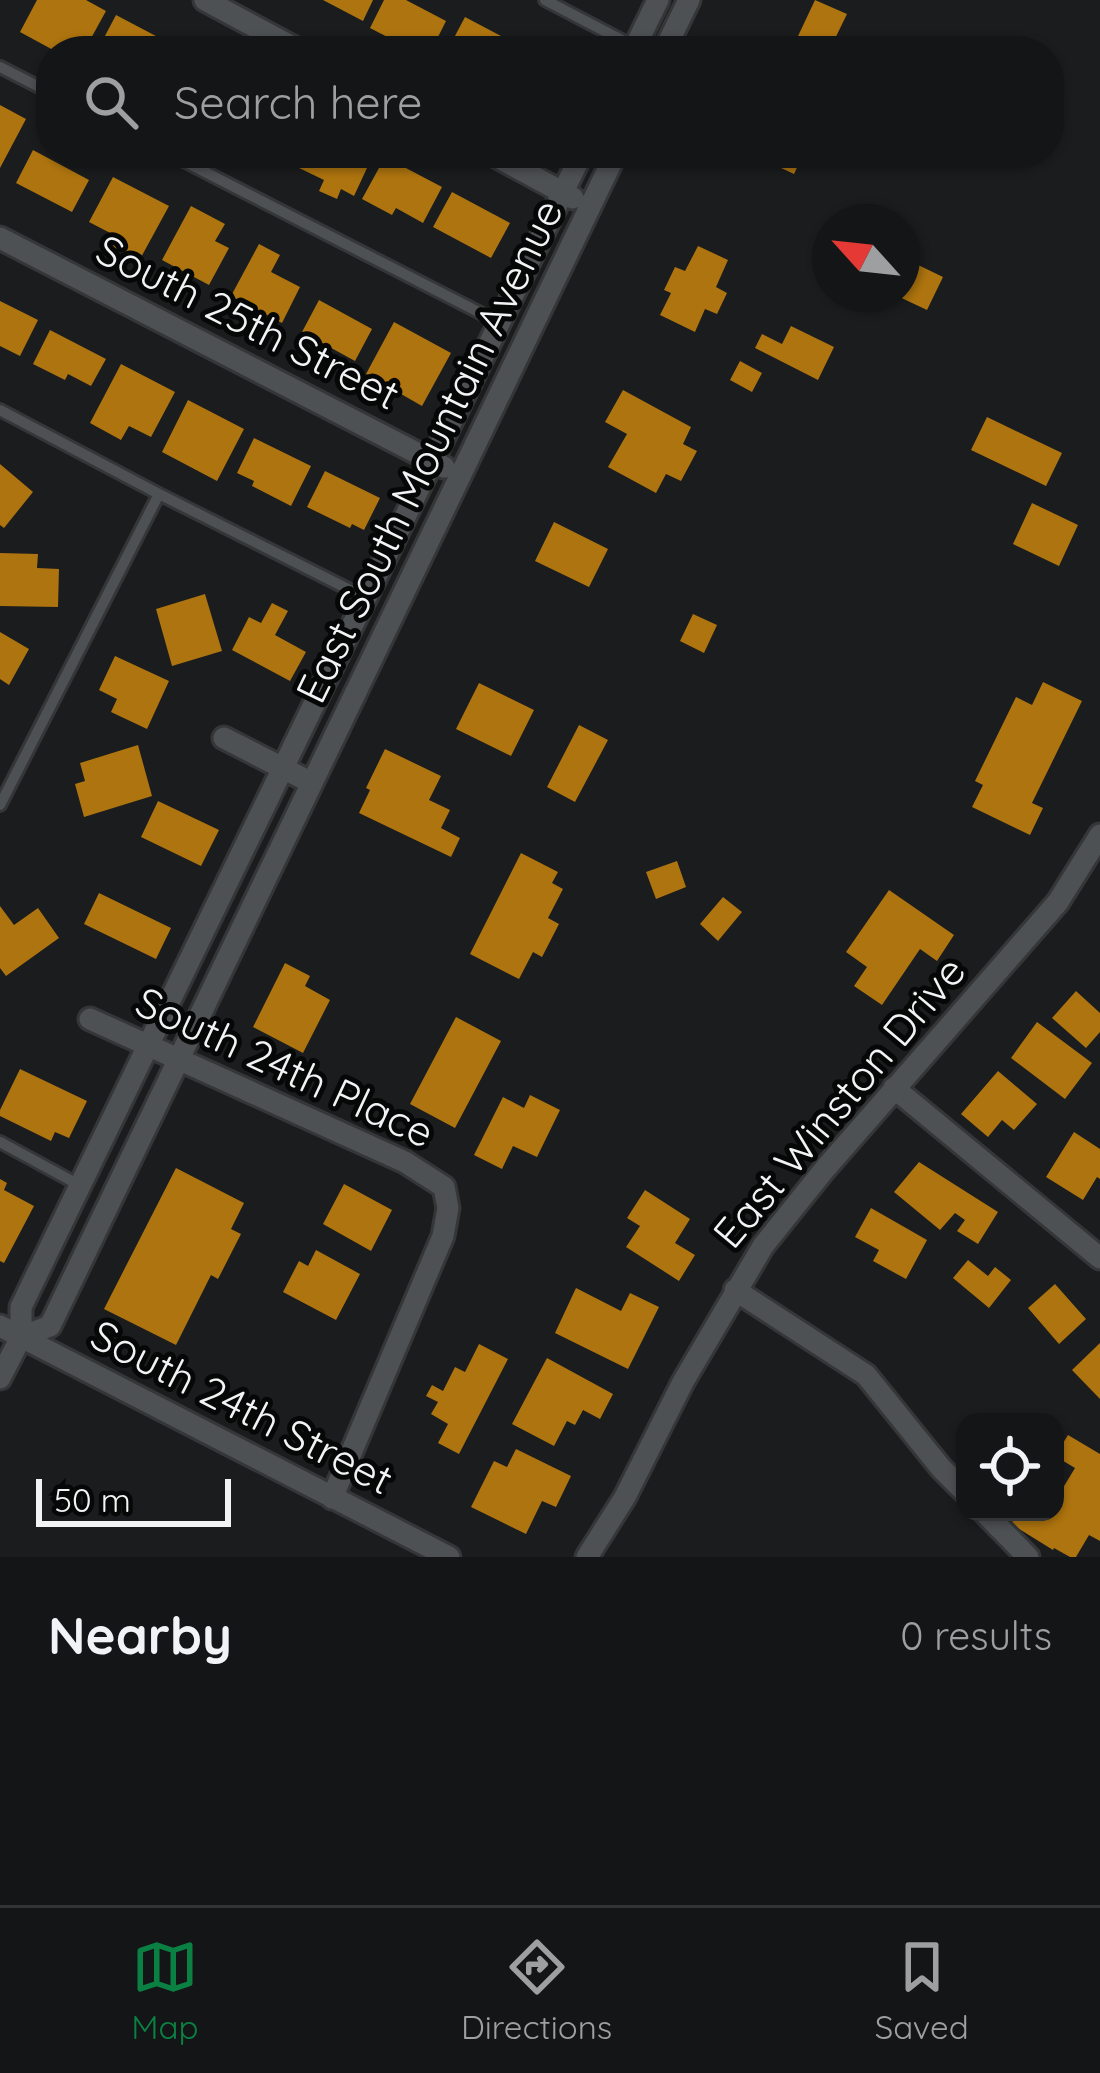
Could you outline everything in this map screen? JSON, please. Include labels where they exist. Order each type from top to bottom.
[{"type":"street","points":[[205,0],[272,36]]},
{"type":"street","points":[[640,36],[658,0]]},
{"type":"street","points":[[671,36],[689,0]]},
{"type":"street","points":[[518,168],[590,207]]},
{"type":"street","name":"East South Mountain Avenue","points":[[0,1378],[21,1337],[20,1307],[575,168]]},
{"type":"street","name":"East South Mountain Avenue","points":[[21,1337],[50,1326],[609,168]]},
{"type":"street","name":"South 25th Street","points":[[0,238],[461,474]]},
{"type":"street","points":[[224,738],[312,783]]},
{"type":"street","name":"East Winston Drive","points":[[587,1557],[625,1497],[735,1290],[775,1231],[1058,902],[1100,835]]},
{"type":"street","name":"South 24th Place","points":[[90,1019],[405,1162],[444,1187],[448,1208],[443,1236],[332,1498]]},
{"type":"street","points":[[894,1088],[1099,1255]]},
{"type":"street","points":[[735,1290],[866,1375],[956,1483]]},
{"type":"street","name":"South 24th Street","points":[[0,1326],[448,1557]]},
{"type":"street","points":[[993,1521],[1028,1557]]},
{"type":"lane","points":[[545,0],[610,36]]},
{"type":"lane","points":[[0,67],[36,85]]},
{"type":"lane","points":[[197,168],[500,323]]},
{"type":"lane","points":[[0,410],[366,598]]},
{"type":"lane","points":[[0,806],[159,494]]},
{"type":"lane","points":[[0,1142],[81,1186]]},
{"type":"building","points":[[37,0],[86,0],[106,11],[92,36],[36,36],[36,41],[20,32]]},
{"type":"building","points":[[323,0],[373,0],[363,21]]},
{"type":"building","points":[[384,0],[406,0],[446,21],[438,36],[385,36],[370,28]]},
{"type":"building","points":[[815,0],[847,14],[836,36],[798,36]]},
{"type":"building","points":[[116,15],[156,36],[105,36]]},
{"type":"building","points":[[465,17],[501,36],[455,36]]},
{"type":"building","points":[[0,105],[26,119],[0,168]]},
{"type":"building","points":[[33,150],[36,168],[67,168],[89,180],[72,212],[16,183]]},
{"type":"building","points":[[299,168],[367,168],[354,196],[341,189],[337,199],[319,191],[324,180]]},
{"type":"building","points":[[379,168],[406,168],[442,187],[423,223],[396,208],[392,215],[362,199]]},
{"type":"building","points":[[113,177],[169,206],[139,261],[111,246],[116,236],[89,222]]},
{"type":"building","points":[[452,192],[510,223],[491,258],[433,227]]},
{"type":"building","points":[[191,206],[225,224],[215,241],[229,248],[209,285],[162,260]]},
{"type":"building","points":[[259,244],[280,255],[271,272],[300,287],[282,323],[231,296]]},
{"type":"building","points":[[698,246],[728,260],[716,287],[727,293],[717,314],[705,309],[695,332],[660,315],[671,293],[664,290],[675,267],[685,271]]},
{"type":"building","points":[[920,266],[943,277],[927,310],[920,307]]},
{"type":"building","points":[[319,300],[372,329],[355,361],[302,332]]},
{"type":"building","points":[[0,301],[38,320],[20,356],[0,346]]},
{"type":"building","points":[[394,322],[451,353],[422,406],[366,374]]},
{"type":"building","points":[[791,326],[834,347],[818,380],[755,348],[762,334],[782,344]]},
{"type":"building","points":[[50,330],[106,359],[91,386],[68,374],[65,380],[33,364]]},
{"type":"building","points":[[740,361],[762,373],[752,392],[730,380]]},
{"type":"building","points":[[121,364],[175,392],[151,437],[129,426],[121,440],[90,423]]},
{"type":"building","points":[[623,390],[691,427],[683,444],[697,451],[681,481],[666,474],[656,493],[608,467],[627,434],[605,422]]},
{"type":"building","points":[[188,400],[244,429],[217,481],[162,452]]},
{"type":"building","points":[[987,417],[1062,453],[1046,486],[971,450]]},
{"type":"building","points":[[254,438],[311,466],[291,506],[237,473]]},
{"type":"building","points":[[0,464],[33,492],[4,528],[0,525]]},
{"type":"building","points":[[325,471],[380,498],[364,530],[307,507]]},
{"type":"building","points":[[1032,503],[1078,525],[1059,566],[1013,544]]},
{"type":"building","points":[[554,522],[608,549],[589,587],[535,561]]},
{"type":"building","points":[[0,553],[38,554],[37,568],[59,569],[58,607],[0,606]]},
{"type":"building","points":[[205,594],[222,651],[172,666],[156,609]]},
{"type":"building","points":[[272,603],[288,611],[275,635],[306,652],[290,681],[232,650],[249,617],[261,623]]},
{"type":"building","points":[[693,614],[717,625],[704,653],[680,641]]},
{"type":"building","points":[[0,632],[29,649],[9,685],[0,679]]},
{"type":"building","points":[[115,656],[169,681],[147,729],[111,712],[117,699],[99,690]]},
{"type":"building","points":[[1043,682],[1082,701],[1032,803],[1043,808],[1030,835],[972,807],[983,785],[975,781],[1016,697],[1032,705]]},
{"type":"building","points":[[479,683],[534,710],[511,756],[456,729]]},
{"type":"building","points":[[579,725],[608,740],[575,802],[547,787]]},
{"type":"building","points":[[138,745],[152,796],[84,817],[75,784],[85,781],[80,763]]},
{"type":"building","points":[[385,749],[441,776],[429,800],[450,810],[441,828],[460,838],[451,857],[359,813]]},
{"type":"building","points":[[158,801],[219,830],[201,866],[141,837]]},
{"type":"building","points":[[521,853],[558,872],[552,883],[563,889],[548,918],[559,924],[542,957],[533,952],[519,979],[470,954]]},
{"type":"building","points":[[677,861],[686,887],[656,899],[646,872]]},
{"type":"building","points":[[889,890],[954,935],[937,961],[920,949],[882,1005],[854,986],[867,967],[846,952]]},
{"type":"building","points":[[99,893],[171,928],[156,959],[84,924]]},
{"type":"building","points":[[723,897],[742,912],[718,941],[700,924]]},
{"type":"building","points":[[0,906],[14,925],[38,908],[59,938],[6,976],[0,968]]},
{"type":"building","points":[[285,963],[310,976],[305,986],[330,1000],[303,1053],[253,1027]]},
{"type":"building","points":[[1076,991],[1100,1013],[1100,1032],[1086,1048],[1052,1018]]},
{"type":"building","points":[[456,1017],[501,1041],[455,1128],[410,1104]]},
{"type":"building","points":[[1037,1022],[1092,1063],[1065,1099],[1011,1058]]},
{"type":"building","points":[[20,1069],[87,1101],[69,1138],[55,1132],[51,1141],[0,1116]]},
{"type":"building","points":[[998,1071],[1037,1104],[1014,1130],[1002,1120],[988,1137],[961,1114]]},
{"type":"building","points":[[530,1095],[560,1110],[537,1157],[513,1146],[502,1169],[474,1155],[503,1097],[524,1108]]},
{"type":"building","points":[[1074,1132],[1100,1149],[1100,1179],[1083,1200],[1046,1177]]},
{"type":"building","points":[[919,1162],[998,1212],[978,1244],[957,1231],[965,1220],[955,1213],[940,1230],[894,1192]]},
{"type":"building","points":[[176,1168],[244,1203],[231,1229],[241,1234],[218,1279],[211,1275],[176,1345],[104,1309]]},
{"type":"building","points":[[0,1179],[7,1183],[4,1190],[34,1206],[4,1263],[0,1261]]},
{"type":"building","points":[[344,1184],[392,1210],[371,1251],[323,1224]]},
{"type":"building","points":[[645,1190],[690,1219],[675,1243],[695,1255],[679,1281],[626,1247],[640,1226],[627,1218]]},
{"type":"building","points":[[871,1208],[927,1240],[906,1279],[873,1261],[879,1250],[855,1237]]},
{"type":"building","points":[[316,1250],[360,1274],[336,1320],[283,1292],[299,1261],[308,1266]]},
{"type":"building","points":[[968,1260],[988,1276],[995,1267],[1011,1280],[989,1308],[953,1278]]},
{"type":"building","points":[[1055,1284],[1086,1319],[1059,1344],[1028,1308]]},
{"type":"building","points":[[576,1288],[621,1311],[630,1293],[659,1307],[628,1369],[555,1333]]},
{"type":"building","points":[[1100,1343],[1100,1399],[1072,1370]]},
{"type":"building","points":[[479,1344],[508,1359],[459,1454],[438,1443],[448,1424],[431,1414],[438,1402],[426,1396],[432,1385],[443,1391],[455,1367],[465,1372]]},
{"type":"building","points":[[547,1358],[613,1394],[600,1419],[583,1410],[575,1425],[567,1421],[554,1446],[512,1424]]},
{"type":"building","points":[[1068,1435],[1100,1454],[1100,1541],[1089,1535],[1076,1557],[1053,1550],[1011,1524],[1064,1521],[1064,1486],[1075,1468],[1064,1461]]},
{"type":"building","points":[[516,1449],[571,1476],[556,1507],[542,1501],[526,1534],[471,1507],[494,1461],[507,1467]]}]
